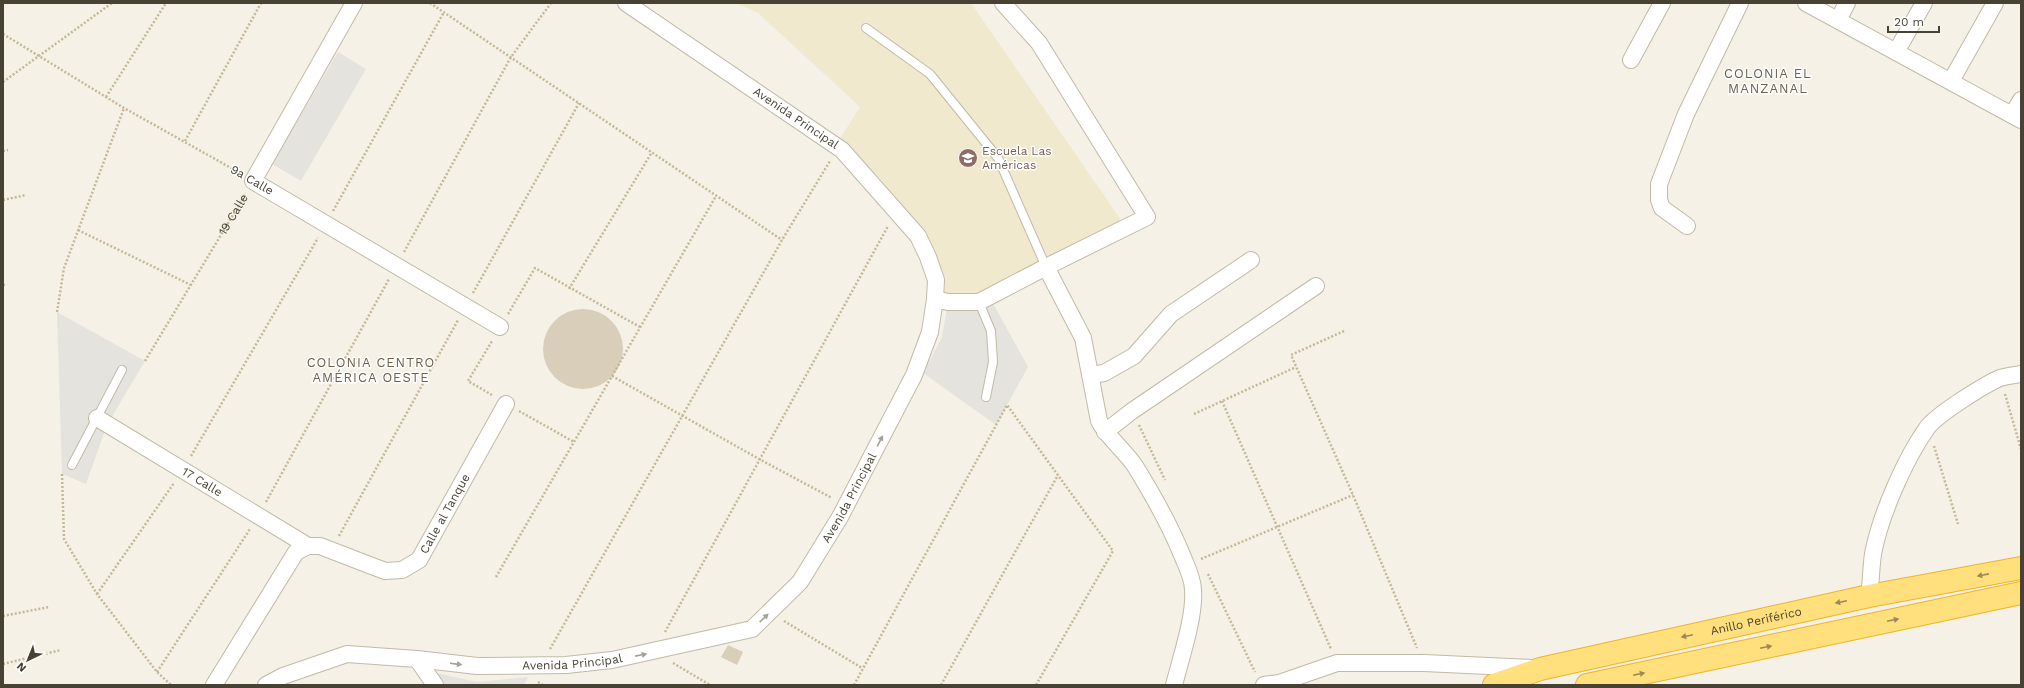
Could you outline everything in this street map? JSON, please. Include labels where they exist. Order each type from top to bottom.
[{"type":"highway","name":"Anillo Periférico","points":[[1494,685],[1540,668],[1870,596],[2021,568]]},
{"type":"highway","points":[[1587,685],[2021,593]]},
{"type":"street","name":"19 Calle","points":[[253,180],[354,3]]},
{"type":"street","name":"Avenida Principal","points":[[266,685],[283,676],[347,654],[417,659],[477,666],[541,665],[612,660],[654,652],[752,629],[800,582],[846,505],[914,375],[930,332],[936,280],[925,250],[918,236],[897,211],[838,147],[626,3]]},
{"type":"street","points":[[935,299],[948,302],[979,302],[1147,217],[1039,43],[1003,3]]},
{"type":"street","points":[[1631,60],[1662,3]]},
{"type":"street","points":[[1687,226],[1662,208],[1659,200],[1659,184],[1686,114],[1740,3]]},
{"type":"street","points":[[1806,3],[2017,118],[2021,100]]},
{"type":"street","points":[[1838,20],[1847,3]]},
{"type":"street","points":[[1896,52],[1924,3]]},
{"type":"street","points":[[1951,82],[1995,3]]},
{"type":"street","name":"9a Calle","points":[[253,180],[500,328]]},
{"type":"street","points":[[1090,375],[1104,373],[1134,356],[1171,314],[1251,260]]},
{"type":"street","points":[[1046,267],[1083,338],[1099,421],[1105,432],[1130,459],[1152,492],[1173,532],[1186,564],[1193,588],[1193,606],[1174,685]]},
{"type":"street","points":[[1105,432],[1132,411],[1316,286]]},
{"type":"street","points":[[1870,596],[1873,553],[1885,511],[1908,462],[1928,427],[1952,407],[2001,378],[2021,374]]},
{"type":"street","name":"Calle al Tanque","points":[[308,546],[320,546],[385,571],[402,570],[418,560],[506,404]]},
{"type":"street","name":"17 Calle","points":[[97,418],[308,546]]},
{"type":"street","points":[[214,685],[296,552],[308,546]]},
{"type":"street","points":[[417,659],[435,685]]},
{"type":"street","points":[[1264,685],[1279,683],[1337,663],[1424,663],[1540,668]]},
{"type":"lane","points":[[866,28],[930,74],[998,158],[1046,267]]},
{"type":"lane","points":[[979,302],[991,331],[994,362],[986,397]]},
{"type":"lane","points":[[72,465],[122,370]]},
{"type":"path","points":[[3,82],[112,3]]},
{"type":"path","points":[[106,97],[166,3]]},
{"type":"path","points":[[185,141],[261,3]]},
{"type":"path","points":[[430,3],[782,240]]},
{"type":"path","points":[[157,672],[259,516],[511,57],[551,3]]},
{"type":"path","points":[[97,594],[183,470],[326,224],[444,12]]},
{"type":"path","name":"9a Calle","points":[[3,34],[124,108],[253,180]]},
{"type":"path","points":[[331,551],[465,306],[579,103]]},
{"type":"path","points":[[57,312],[64,268],[124,108]]},
{"type":"path","points":[[541,665],[782,240],[838,147]]},
{"type":"path","points":[[3,152],[8,150]]},
{"type":"path","points":[[569,289],[652,152]]},
{"type":"path","name":"19 Calle","points":[[145,361],[253,180]]},
{"type":"path","points":[[3,200],[26,195]]},
{"type":"path","points":[[496,577],[716,196]]},
{"type":"path","points":[[710,685],[654,652],[897,211]]},
{"type":"path","points":[[78,230],[191,285]]},
{"type":"path","points":[[574,442],[468,381],[535,268],[569,289],[640,327]]},
{"type":"path","points":[[1344,330],[1291,355],[1353,495],[1424,663]]},
{"type":"path","points":[[1194,414],[1296,366]]},
{"type":"path","points":[[612,376],[759,460],[846,505]]},
{"type":"path","points":[[2001,378],[2021,449]]},
{"type":"path","points":[[1222,401],[1337,663]]},
{"type":"path","points":[[854,685],[1007,405],[1113,551],[1036,685]]},
{"type":"path","points":[[1928,427],[1958,524]]},
{"type":"path","points":[[62,474],[64,539],[97,594],[157,672],[170,685]]},
{"type":"path","points":[[941,685],[1058,475]]},
{"type":"path","points":[[1186,564],[1353,495]]},
{"type":"path","points":[[3,616],[49,607]]},
{"type":"path","points":[[769,612],[862,668]]},
{"type":"path","points":[[3,664],[61,650]]},
{"type":"shaded area","name":"Escuela Las Américas","points":[[736,3],[971,3],[1121,220],[980,296],[944,296],[945,277],[924,233],[877,175],[839,140],[860,107],[758,13]]},
{"type":"shaded area","points":[[338,52],[366,69],[301,181],[272,164]]},
{"type":"shaded area","points":[[989,296],[1028,367],[996,425],[923,373],[942,337],[948,302]]},
{"type":"shaded area","points":[[57,312],[145,361],[107,425],[86,484],[62,474]]},
{"type":"shaded area","points":[[423,670],[477,682],[528,677],[524,685],[431,685]]},
{"type":"building","points":[[583,309],[598,312],[611,321],[620,334],[623,349],[620,364],[611,377],[598,386],[583,389],[568,386],[555,377],[546,364],[543,349],[546,334],[555,321],[568,312]]},
{"type":"building","points":[[728,645],[743,652],[737,665],[721,657]]},
{"type":"place","name":"Escuela Las Américas","points":[[968,158]]},
{"type":"district","name":"COLONIA EL MANZANAL","points":[[1768,80]]},
{"type":"district","name":"COLONIA CENTRO AMÉRICA OESTE","points":[[371,370]]}]
